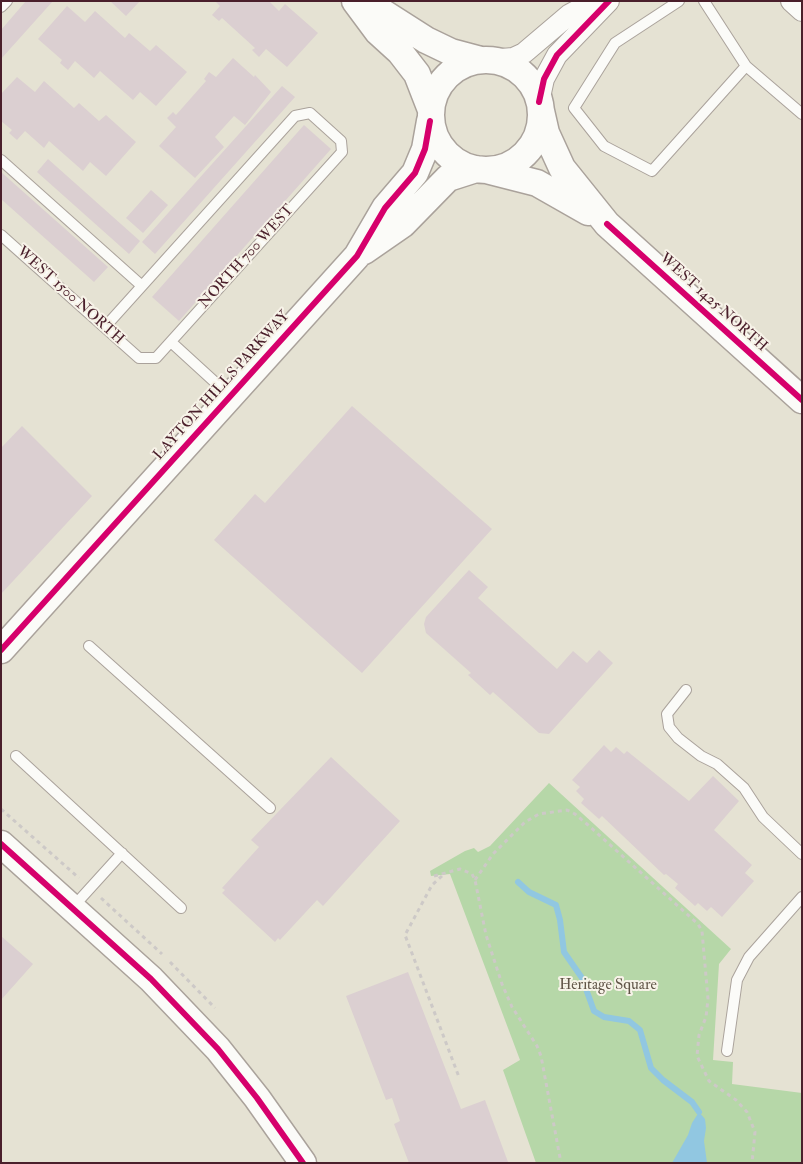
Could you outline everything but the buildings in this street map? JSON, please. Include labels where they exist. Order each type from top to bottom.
[{"type":"street","points":[[355,1],[378,32],[400,52],[417,74],[431,115],[436,138],[446,154],[462,165],[481,170],[506,165],[526,151],[536,136],[544,79],[557,55],[609,1]]},
{"type":"street","points":[[365,1],[426,40],[451,52],[508,65],[520,72],[532,85],[540,107]]},
{"type":"street","points":[[431,115],[436,91],[447,76],[462,65],[486,60],[513,58],[524,53],[570,14],[594,1]]},
{"type":"street","points":[[792,1],[802,11]]},
{"type":"street","name":"WEST 1425 NORTH","points":[[540,107],[546,133],[562,168],[607,224],[802,400]]},
{"type":"street","name":"LAYTON HILLS PARKWAY","points":[[1,650],[357,256],[385,208],[415,173],[425,149],[431,115]]},
{"type":"street","name":"LAYTON HILLS PARKWAY","points":[[357,256],[403,224],[448,178],[481,170]]},
{"type":"street","name":"WEST 1425 NORTH","points":[[481,170],[518,177],[545,187],[607,224]]},
{"type":"street","points":[[1,844],[151,979],[218,1048],[257,1098],[303,1163]]},
{"type":"lane","points":[[1,8],[7,1]]},
{"type":"lane","points":[[679,1],[615,43],[574,108],[604,146],[652,171],[746,66]]},
{"type":"lane","points":[[704,1],[746,66],[802,114]]},
{"type":"lane","name":"NORTH 700 WEST","points":[[139,358],[156,358],[171,342],[342,152],[341,141],[310,113],[295,116],[142,286]]},
{"type":"lane","points":[[1,160],[142,286],[105,327]]},
{"type":"lane","name":"WEST 1500 NORTH","points":[[1,235],[139,358]]},
{"type":"lane","points":[[171,342],[230,396]]},
{"type":"lane","points":[[89,646],[270,808]]},
{"type":"lane","points":[[686,690],[667,714],[670,727],[693,750],[717,764],[744,788],[763,818],[802,854]]},
{"type":"lane","points":[[16,756],[181,908]]},
{"type":"lane","points":[[73,908],[122,853]]},
{"type":"lane","points":[[727,1051],[737,980],[749,957],[802,897]]},
{"type":"path","points":[[475,880],[494,854],[525,822],[539,814],[567,810],[588,825],[698,924],[702,931],[708,999],[706,1017],[699,1035],[697,1056],[709,1081],[736,1100],[747,1112],[755,1132],[752,1163]]},
{"type":"path","points":[[434,876],[460,870],[472,874],[475,880],[486,935],[502,984],[512,1007],[537,1046],[541,1056],[561,1163]]},
{"type":"path","points":[[442,876],[432,885],[405,935],[459,1077]]},
{"type":"green space","name":"Heritage Square","points":[[549,783],[731,949],[719,964],[713,1060],[733,1062],[732,1084],[802,1093],[802,1163],[536,1163],[503,1070],[520,1060],[450,874],[431,876],[430,871],[465,851],[474,848],[478,852],[490,846]]},
{"type":"water","points":[[699,1112],[705,1119],[704,1141],[707,1163],[672,1163],[688,1135],[692,1123]]},
{"type":"waterway","points":[[518,882],[529,892],[556,905],[564,952],[582,978],[594,1011],[604,1017],[629,1021],[640,1030],[651,1068],[663,1080],[692,1102],[699,1112]]},
{"type":"cycle path","points":[[539,102],[544,79],[557,55],[609,1]]},
{"type":"cycle path","points":[[1,650],[357,256],[385,208],[415,173],[425,149],[430,121]]},
{"type":"cycle path","points":[[607,224],[802,400]]},
{"type":"cycle path","points":[[1,844],[151,979],[218,1049],[257,1098],[303,1163]]}]
